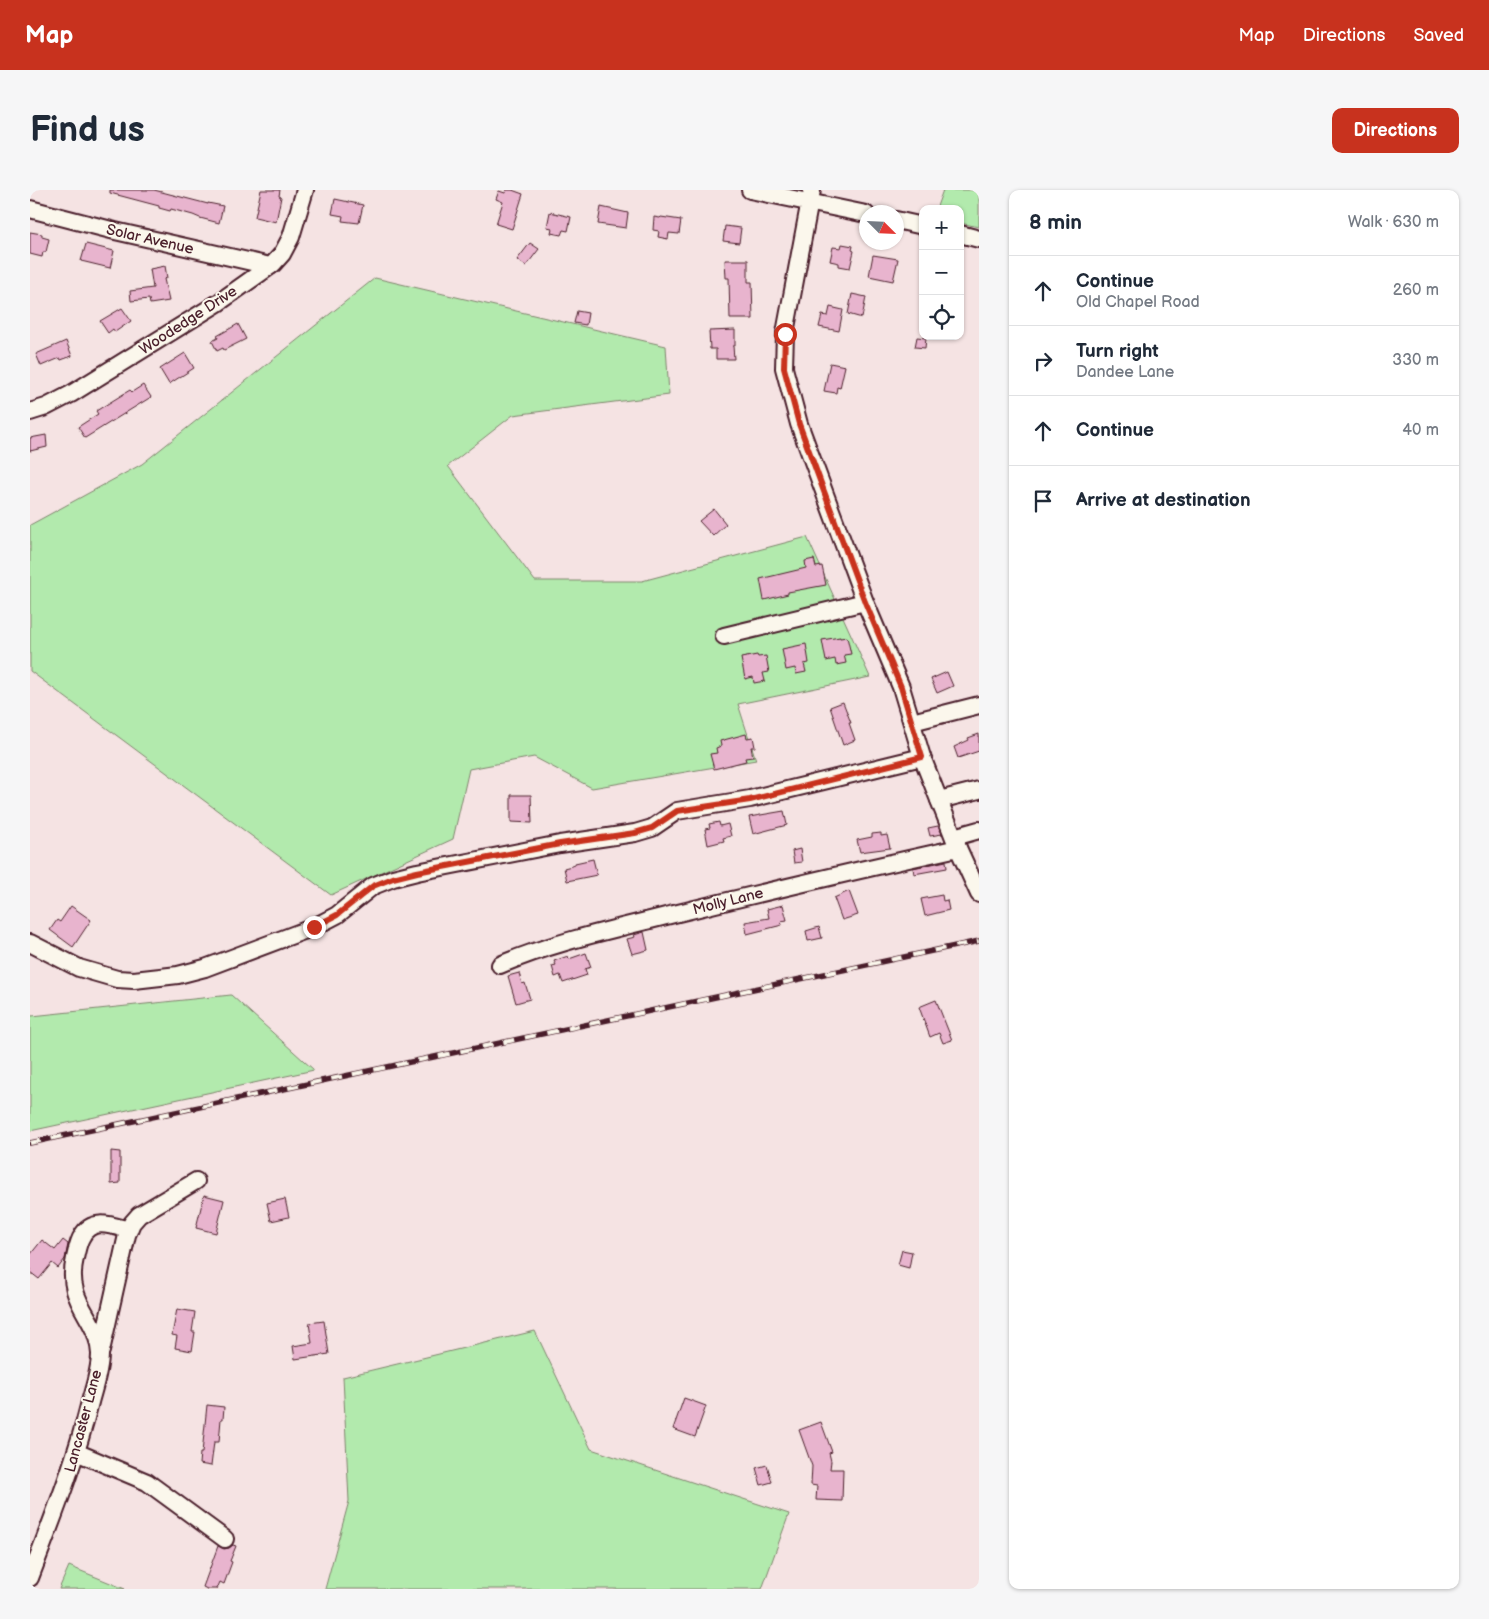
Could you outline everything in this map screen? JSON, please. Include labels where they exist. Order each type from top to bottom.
[{"type":"street","name":"Woodedge Drive","points":[[30,412],[46,407],[72,394],[218,303],[270,266],[282,254],[291,237],[305,190]]},
{"type":"street","points":[[750,190],[810,196],[859,212]]},
{"type":"street","points":[[810,196],[785,332],[784,368],[799,424],[865,602],[901,687],[922,757],[979,894]]},
{"type":"street","name":"Solar Avenue","points":[[30,209],[270,266]]},
{"type":"street","points":[[904,222],[919,225]]},
{"type":"street","points":[[964,235],[979,239]]},
{"type":"street","points":[[724,636],[865,602]]},
{"type":"street","points":[[912,722],[979,705]]},
{"type":"street","points":[[30,943],[79,968],[117,979],[134,980],[178,975],[205,968],[314,927],[337,915],[373,886],[417,872],[560,844],[635,833],[652,828],[677,811],[750,800],[922,757]]},
{"type":"street","points":[[939,800],[979,790]]},
{"type":"street","name":"Molly Lane","points":[[500,965],[550,946],[956,842],[979,830]]},
{"type":"street","points":[[100,1356],[132,1223],[139,1215],[196,1181]]},
{"type":"street","name":"Lancaster Lane","points":[[30,1578],[84,1427],[100,1356],[97,1338],[74,1289],[72,1275],[81,1236],[93,1224],[129,1230]]},
{"type":"street","points":[[76,1452],[147,1482],[225,1539]]},
{"type":"green space","points":[[943,190],[979,190],[979,227],[964,224],[964,205],[937,205]]},
{"type":"green space","points":[[375,278],[666,346],[669,395],[513,415],[448,466],[535,581],[642,581],[807,537],[870,677],[738,704],[756,760],[592,788],[534,757],[469,769],[453,839],[331,895],[30,671],[30,525],[142,464]]},
{"type":"green space","points":[[231,995],[314,1070],[30,1131],[30,1015]]},
{"type":"green space","points":[[535,1331],[591,1449],[789,1514],[762,1589],[325,1589],[349,1501],[343,1377]]},
{"type":"green space","points":[[69,1566],[125,1589],[59,1589]]},
{"type":"building","points":[[110,190],[154,190],[223,206],[219,223],[171,209],[170,211],[159,208],[159,206],[110,193]]},
{"type":"building","points":[[261,190],[280,190],[279,196],[281,197],[276,222],[255,217]]},
{"type":"building","points":[[506,190],[523,194],[512,229],[496,224],[503,202],[496,199],[499,191],[505,193]]},
{"type":"building","points":[[335,199],[363,205],[359,223],[342,221],[343,216],[332,214]]},
{"type":"building","points":[[601,207],[628,213],[626,228],[598,224]]},
{"type":"building","points":[[550,212],[571,217],[568,231],[563,230],[561,235],[551,233],[552,228],[547,227]]},
{"type":"building","points":[[654,217],[681,220],[679,234],[669,233],[668,239],[658,237],[659,231],[653,230]]},
{"type":"building","points":[[725,226],[741,228],[739,243],[723,241]]},
{"type":"building","points":[[30,232],[42,234],[42,237],[49,239],[46,252],[43,252],[42,257],[30,254]]},
{"type":"building","points":[[530,243],[539,249],[526,266],[517,260]]},
{"type":"building","points":[[86,244],[114,251],[110,268],[81,261]]},
{"type":"building","points":[[842,244],[853,246],[852,250],[854,251],[850,268],[839,266],[839,263],[830,261],[833,247],[841,248]]},
{"type":"building","points":[[873,255],[898,259],[893,281],[869,276]]},
{"type":"building","points":[[725,260],[748,260],[748,282],[752,282],[753,319],[730,319],[729,278],[726,278]]},
{"type":"building","points":[[165,266],[167,278],[164,279],[169,301],[150,304],[149,299],[131,301],[130,291],[153,288],[150,269]]},
{"type":"building","points":[[852,294],[866,297],[862,318],[848,314]]},
{"type":"building","points":[[830,307],[843,310],[839,331],[819,327],[822,315],[828,316]]},
{"type":"building","points":[[122,308],[131,321],[115,332],[113,329],[108,333],[100,321]]},
{"type":"building","points":[[577,311],[588,313],[586,325],[574,323]]},
{"type":"building","points":[[238,324],[246,339],[224,350],[223,348],[217,351],[212,341]]},
{"type":"building","points":[[735,330],[734,359],[716,359],[716,349],[710,349],[709,331]]},
{"type":"building","points":[[917,337],[919,337],[919,340],[926,340],[925,348],[915,347]]},
{"type":"building","points":[[66,341],[72,356],[61,360],[60,358],[41,366],[36,354]]},
{"type":"building","points":[[185,353],[194,368],[169,384],[160,369]]},
{"type":"building","points":[[830,363],[845,366],[840,388],[837,387],[836,393],[824,391]]},
{"type":"building","points":[[143,385],[151,397],[85,438],[78,427],[98,414],[96,411],[130,390],[132,392]]},
{"type":"building","points":[[46,435],[47,447],[30,451],[30,438]]},
{"type":"building","points":[[714,509],[726,524],[713,536],[699,521]]},
{"type":"building","points":[[814,559],[816,567],[822,566],[826,585],[788,592],[788,594],[764,600],[760,579],[806,568],[805,561]]},
{"type":"building","points":[[847,637],[851,654],[844,655],[846,663],[836,665],[835,659],[826,661],[822,640]]},
{"type":"building","points":[[806,644],[809,663],[804,664],[806,672],[796,674],[795,668],[786,670],[782,649]]},
{"type":"building","points":[[757,655],[758,657],[766,656],[769,672],[763,673],[765,681],[754,683],[753,677],[745,679],[741,658]]},
{"type":"building","points":[[947,672],[953,686],[937,693],[931,679]]},
{"type":"building","points":[[843,702],[855,740],[843,745],[830,707]]},
{"type":"building","points":[[746,734],[747,738],[753,737],[755,747],[751,747],[753,757],[745,758],[746,761],[714,769],[710,754],[717,753],[716,748],[721,746],[720,741]]},
{"type":"building","points":[[979,734],[979,751],[958,758],[954,747],[969,740],[968,738]]},
{"type":"building","points":[[511,795],[531,795],[532,823],[511,822]]},
{"type":"building","points":[[784,811],[787,825],[753,834],[749,817]]},
{"type":"building","points":[[719,822],[720,826],[728,824],[731,836],[723,838],[724,841],[708,845],[705,829],[710,828],[709,824]]},
{"type":"building","points":[[938,826],[942,834],[930,836],[928,828]]},
{"type":"building","points":[[881,833],[881,836],[887,835],[890,848],[860,852],[857,840],[872,837],[872,834]]},
{"type":"building","points":[[800,849],[802,862],[794,863],[792,851]]},
{"type":"building","points":[[593,859],[597,875],[567,881],[564,868],[575,865],[575,863]]},
{"type":"building","points":[[946,861],[947,868],[914,874],[913,868]]},
{"type":"building","points":[[849,891],[858,915],[842,920],[834,898]]},
{"type":"building","points":[[942,895],[943,901],[947,900],[949,910],[925,916],[921,899]]},
{"type":"building","points":[[783,905],[787,920],[781,921],[782,925],[747,934],[745,922],[769,918],[767,909]]},
{"type":"building","points":[[71,906],[91,920],[73,947],[50,930],[57,920],[60,922]]},
{"type":"building","points":[[819,927],[822,938],[808,941],[806,931]]},
{"type":"building","points":[[644,932],[648,950],[632,954],[627,939]]},
{"type":"building","points":[[586,953],[591,967],[585,969],[587,975],[563,983],[560,975],[555,977],[552,966],[556,965],[554,961],[568,956],[569,959]]},
{"type":"building","points":[[519,973],[522,984],[525,983],[530,999],[516,1003],[508,976]]},
{"type":"building","points":[[936,1000],[952,1040],[943,1043],[939,1033],[930,1037],[919,1007]]},
{"type":"building","points":[[111,1151],[120,1152],[120,1183],[111,1184]]},
{"type":"building","points":[[204,1195],[224,1200],[216,1233],[196,1228]]},
{"type":"building","points":[[285,1199],[289,1217],[271,1221],[267,1203]]},
{"type":"building","points":[[42,1240],[55,1250],[63,1240],[68,1244],[65,1259],[58,1268],[52,1263],[39,1279],[30,1272],[30,1255]]},
{"type":"building","points":[[902,1250],[912,1252],[909,1268],[898,1265]]},
{"type":"building","points":[[177,1309],[195,1312],[192,1332],[195,1332],[192,1351],[175,1348],[177,1336],[172,1335]]},
{"type":"building","points":[[324,1321],[329,1354],[295,1359],[293,1346],[312,1343],[309,1323]]},
{"type":"building","points":[[684,1398],[706,1406],[695,1437],[673,1429]]},
{"type":"building","points":[[207,1405],[224,1407],[219,1442],[214,1442],[211,1466],[199,1464]]},
{"type":"building","points":[[821,1422],[832,1452],[829,1453],[830,1469],[843,1469],[842,1501],[816,1500],[817,1486],[811,1485],[812,1466],[799,1430]]},
{"type":"building","points":[[767,1465],[772,1482],[761,1485],[756,1468]]},
{"type":"building","points":[[233,1545],[236,1546],[224,1584],[220,1582],[217,1589],[203,1587],[218,1546],[224,1549]]},
{"type":"railway","points":[[30,1143],[979,941]]},
{"type":"route","points":[[314,927],[337,915],[373,886],[393,878],[560,844],[635,833],[652,828],[677,811],[750,800],[922,757],[901,687],[865,602],[799,424],[784,368],[785,334]]}]
